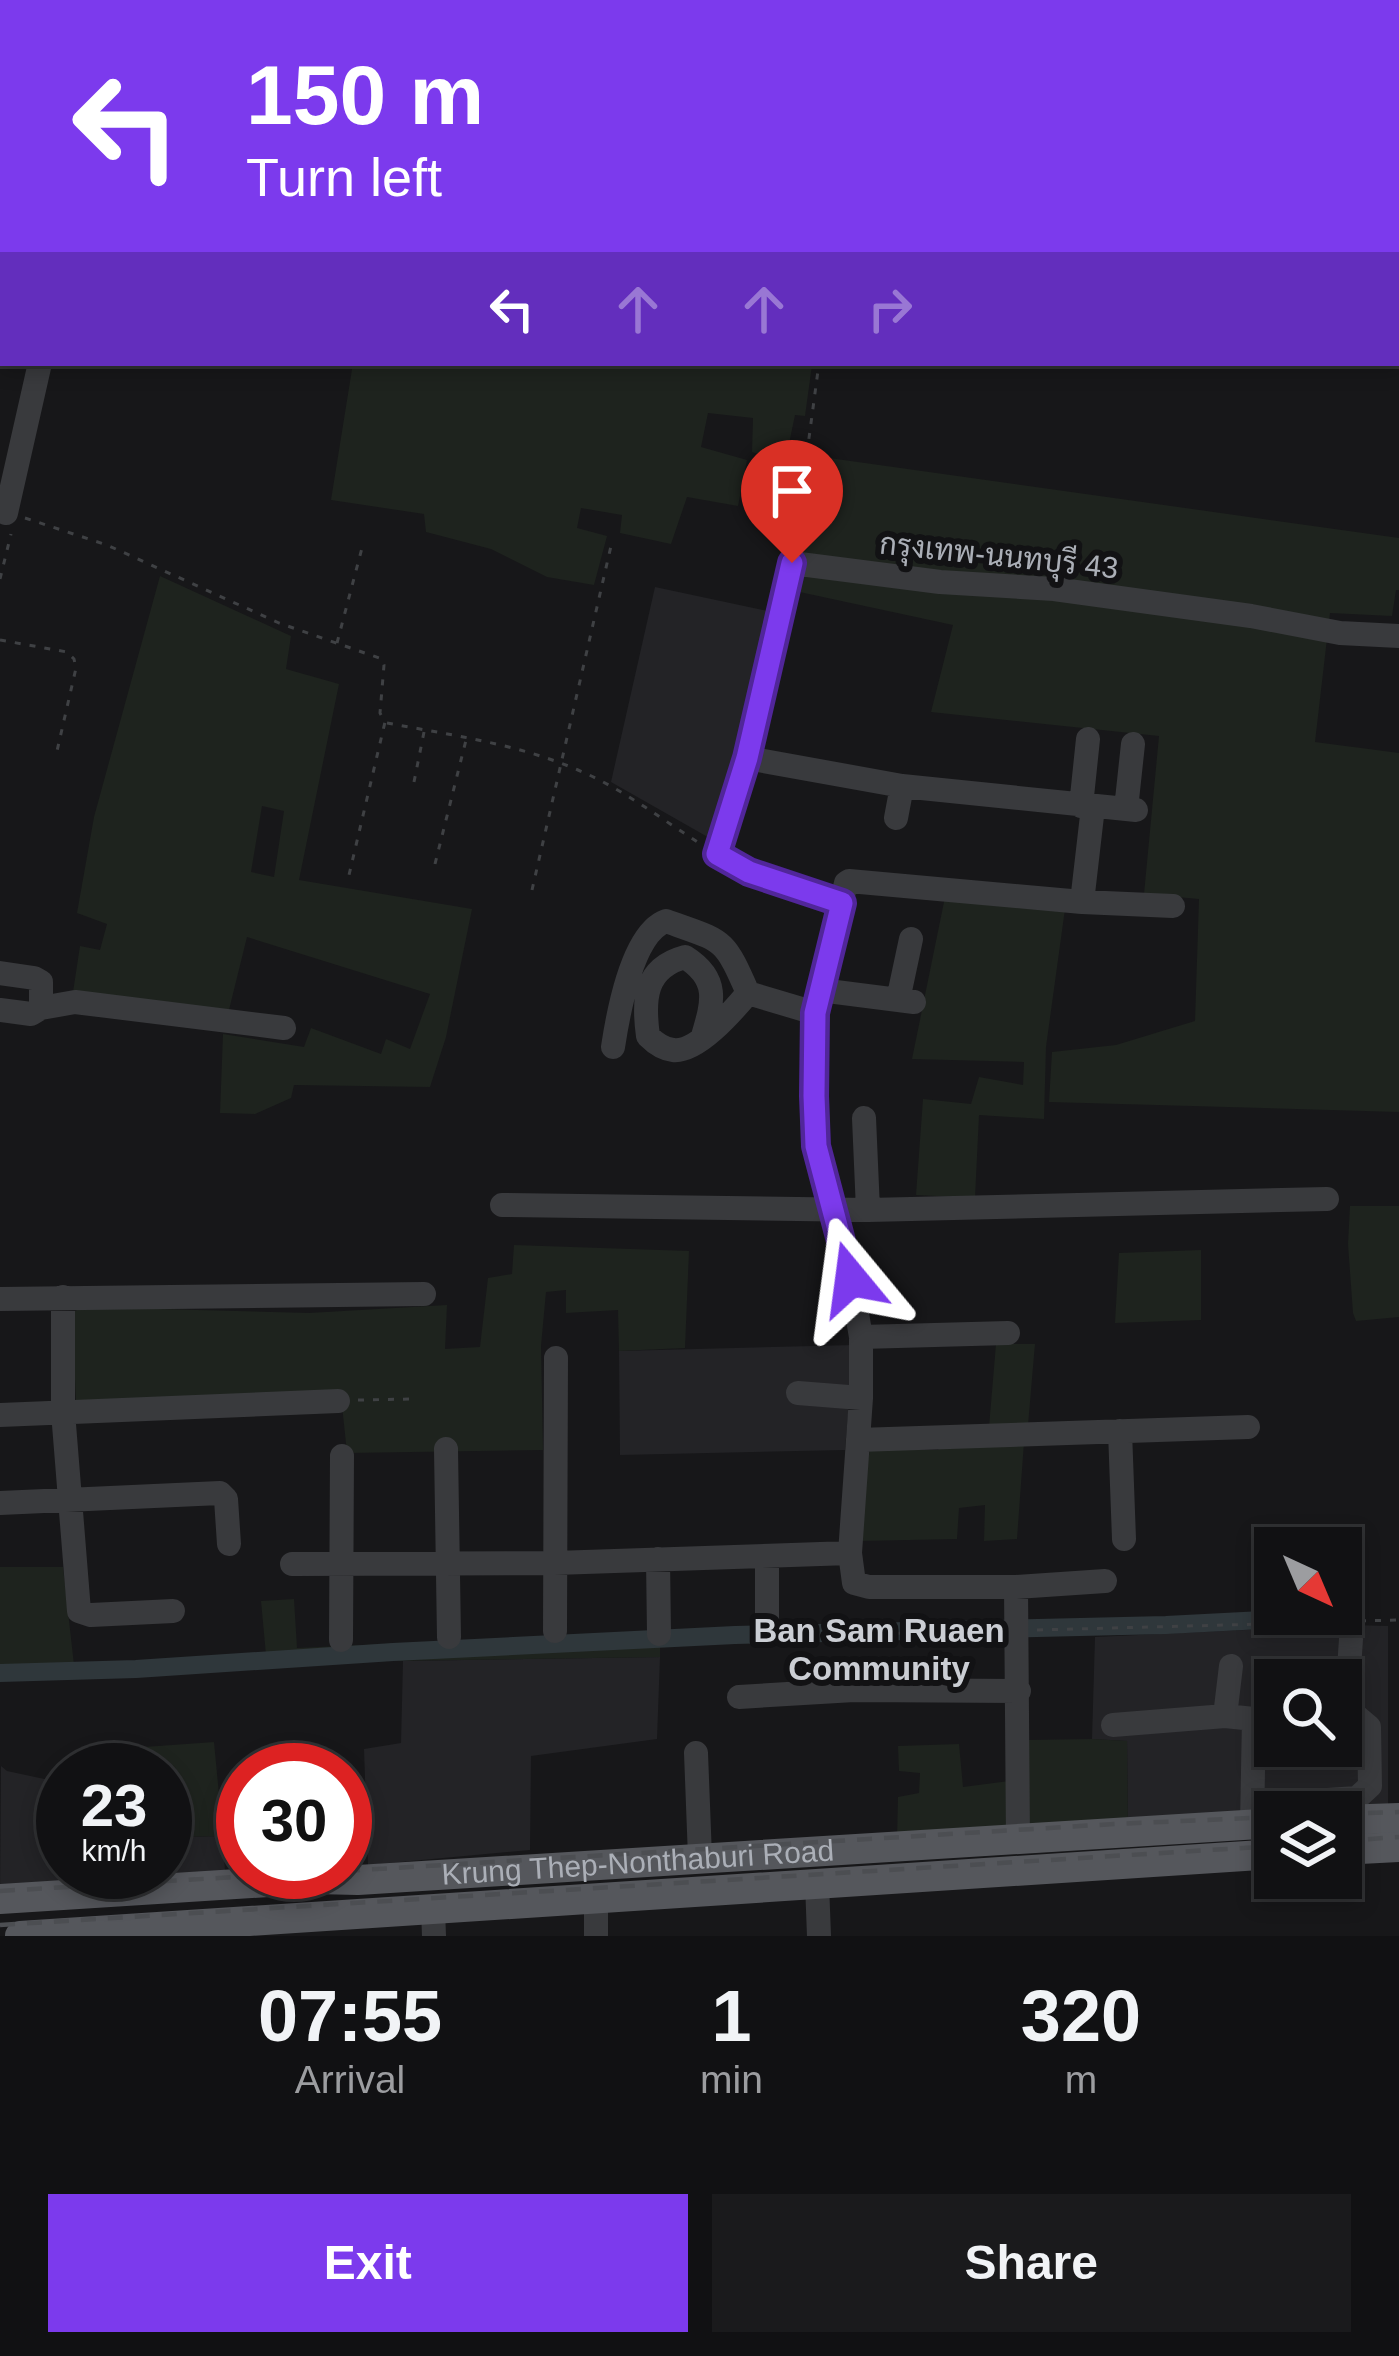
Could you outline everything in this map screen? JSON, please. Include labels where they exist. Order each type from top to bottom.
[{"type":"main road","points":[[1362,1819],[1399,1818]]},
{"type":"main road","name":"Krung Thep-Nonthaburi Road","points":[[372,1879],[1254,1825]]},
{"type":"main road","points":[[1362,1849],[1399,1846]]},
{"type":"main road","points":[[802,1852],[810,1884]]},
{"type":"main road","name":"Krung Thep-Nonthaburi Road","points":[[20,1936],[434,1923],[596,1899],[1254,1855]]},
{"type":"main road","name":"Krung Thep-Nonthaburi Road","points":[[0,1899],[216,1885]]},
{"type":"main road","points":[[207,1928],[220,1899]]},
{"type":"street","points":[[11,521],[39,366]]},
{"type":"street","points":[[792,563],[747,758],[717,854],[749,872],[842,903]]},
{"type":"street","name":"กรุงเทพ-นนทบุรี 43","points":[[792,563],[940,582],[1054,590],[1340,633],[1399,636]]},
{"type":"street","points":[[1082,902],[1088,739]]},
{"type":"street","points":[[747,758],[902,786],[1131,810],[1133,744]]},
{"type":"street","points":[[896,818],[902,786]]},
{"type":"street","points":[[1106,1581],[1016,1588],[856,1586],[850,1553],[861,1337],[816,1146],[817,1002],[846,884],[851,881],[1173,906]]},
{"type":"street","points":[[613,1047],[627,982],[647,937],[660,922],[666,920],[719,940],[732,956],[748,993]]},
{"type":"street","points":[[748,993],[817,1002],[906,1001],[911,939]]},
{"type":"street","points":[[0,973],[40,982],[41,1008]]},
{"type":"street","points":[[703,1036],[748,993]]},
{"type":"street","points":[[0,1010],[31,1014],[75,1002],[284,1028]]},
{"type":"street","points":[[864,1118],[868,1210]]},
{"type":"street","points":[[502,1205],[868,1210],[1328,1199]]},
{"type":"street","points":[[0,1299],[424,1294]]},
{"type":"street","points":[[63,1297],[63,1412],[80,1613],[173,1611]]},
{"type":"street","points":[[861,1337],[1008,1333]]},
{"type":"street","points":[[555,1630],[556,1358]]},
{"type":"street","points":[[798,1393],[861,1398]]},
{"type":"street","points":[[0,1415],[338,1401]]},
{"type":"street","points":[[858,1440],[1249,1427]]},
{"type":"street","points":[[1120,1431],[1124,1539]]},
{"type":"street","points":[[446,1449],[449,1637]]},
{"type":"street","points":[[341,1640],[342,1456]]},
{"type":"street","points":[[0,1503],[220,1493],[226,1499],[229,1544]]},
{"type":"street","points":[[292,1564],[555,1563],[850,1553]]},
{"type":"street","points":[[767,1556],[767,1628]]},
{"type":"street","points":[[658,1559],[659,1634]]},
{"type":"street","points":[[1016,1588],[1018,1841]]},
{"type":"street","points":[[1349,1659],[1351,1640]]},
{"type":"street","points":[[1226,1716],[1231,1666]]},
{"type":"street","points":[[740,1697],[854,1690],[1018,1690]]},
{"type":"street","points":[[1112,1725],[1254,1717]]},
{"type":"street","points":[[1362,1721],[1369,1726],[1370,1780],[1362,1794]]},
{"type":"street","points":[[696,1753],[700,1857]]},
{"type":"street","points":[[810,1884],[819,1936]]},
{"type":"street","points":[[596,1899],[596,1936]]},
{"type":"path","points":[[792,563],[819,366]]},
{"type":"path","points":[[0,579],[11,521],[107,545],[278,623],[382,658],[380,712],[386,722],[349,874]]},
{"type":"path","points":[[532,890],[610,546]]},
{"type":"path","points":[[338,644],[362,548]]},
{"type":"path","points":[[0,640],[67,652],[74,658],[76,668],[57,751]]},
{"type":"path","points":[[386,722],[561,763],[625,795],[717,854]]},
{"type":"path","points":[[414,782],[425,730]]},
{"type":"path","points":[[435,864],[466,738]]},
{"type":"path","points":[[338,1401],[414,1399]]},
{"type":"path","points":[[819,1635],[1399,1620]]},
{"type":"shaded area","points":[[353,366],[812,366],[805,416],[795,415],[785,463],[752,452],[753,418],[708,413],[701,447],[747,460],[738,506],[687,497],[671,544],[620,533],[622,515],[581,508],[577,528],[607,536],[594,585],[547,577],[491,549],[426,532],[424,514],[331,500]]},
{"type":"shaded area","points":[[815,456],[1399,538],[1399,590],[1392,616],[1330,613],[1315,742],[1399,753],[1399,1112],[1049,1102],[1052,1052],[1116,1045],[1195,1021],[1199,899],[1144,894],[1159,736],[931,712],[953,625],[795,591]]},
{"type":"shaded area","points":[[160,576],[291,636],[286,669],[339,684],[299,880],[472,909],[446,1037],[430,1087],[294,1085],[291,1098],[255,1114],[220,1113],[223,1034],[304,1047],[311,1028],[381,1054],[386,1039],[410,1049],[430,994],[247,937],[228,1014],[73,992],[80,946],[100,950],[107,924],[77,913],[94,817]],"holes":[[[262,806],[284,811],[274,877],[251,872]]]},
{"type":"shaded area","points":[[655,587],[772,612],[713,840],[611,782]]},
{"type":"shaded area","points":[[945,897],[1065,909],[1046,1047],[1044,1119],[979,1115],[975,1198],[916,1195],[923,1099],[971,1104],[979,1077],[1023,1085],[1024,1062],[912,1059]]},
{"type":"shaded area","points":[[1350,1206],[1399,1206],[1399,1317],[1356,1321],[1348,1244]]},
{"type":"shaded area","points":[[514,1245],[689,1251],[685,1348],[619,1351],[618,1310],[566,1313],[566,1290],[546,1292],[541,1346],[543,1450],[347,1453],[341,1396],[76,1402],[72,1313],[82,1307],[309,1313],[447,1305],[445,1349],[480,1347],[488,1278],[512,1274]]},
{"type":"shaded area","points":[[1201,1250],[1201,1320],[1115,1323],[1119,1253]]},
{"type":"shaded area","points":[[996,1344],[1035,1344],[1028,1425],[989,1427]]},
{"type":"shaded area","points":[[854,1345],[845,1450],[620,1455],[619,1351]]},
{"type":"shaded area","points":[[942,1442],[1024,1442],[1017,1539],[984,1541],[985,1505],[959,1508],[957,1539],[859,1541],[860,1496],[870,1450],[938,1450]]},
{"type":"shaded area","points":[[0,1567],[63,1567],[74,1665],[266,1655],[261,1601],[294,1599],[297,1648],[648,1632],[660,1646],[660,1657],[387,1661],[0,1681]]},
{"type":"shaded area","points":[[1362,1625],[1388,1626],[1388,1807],[1362,1808],[1362,1791],[1254,1791],[1254,1814],[1128,1828],[1127,1741],[1092,1739],[1095,1637],[1254,1630],[1254,1635],[1362,1635]]},
{"type":"shaded area","points":[[660,1657],[657,1739],[531,1756],[530,1850],[372,1865],[372,1748],[401,1743],[403,1661]]},
{"type":"shaded area","points":[[1026,1740],[1127,1741],[1128,1828],[1023,1833]]},
{"type":"shaded area","points":[[214,1742],[216,1836],[192,1837],[192,1744]]},
{"type":"shaded area","points":[[959,1744],[963,1787],[1009,1781],[1008,1837],[897,1840],[898,1797],[919,1793],[920,1773],[899,1771],[898,1746]]},
{"type":"shaded area","points":[[1,1766],[36,1777],[36,1893],[0,1895]]},
{"type":"shaded area","points":[[216,1836],[216,1873],[192,1876],[192,1837]]},
{"type":"waterway","points":[[0,1673],[735,1635],[1254,1620]]},
{"type":"railway","points":[[1362,1813],[1399,1812]]},
{"type":"railway","points":[[372,1869],[1254,1818]]},
{"type":"railway","points":[[1362,1840],[1399,1837]]},
{"type":"railway","points":[[0,1925],[1254,1847]]},
{"type":"railway","points":[[0,1891],[216,1878]]},
{"type":"district","name":"Ban Sam Ruaen Community","points":[[879,1649]]},
{"type":"route","points":[[792,563],[747,758],[717,854],[749,872],[842,903],[815,1013],[814,1096],[816,1146],[851,1279]]}]
